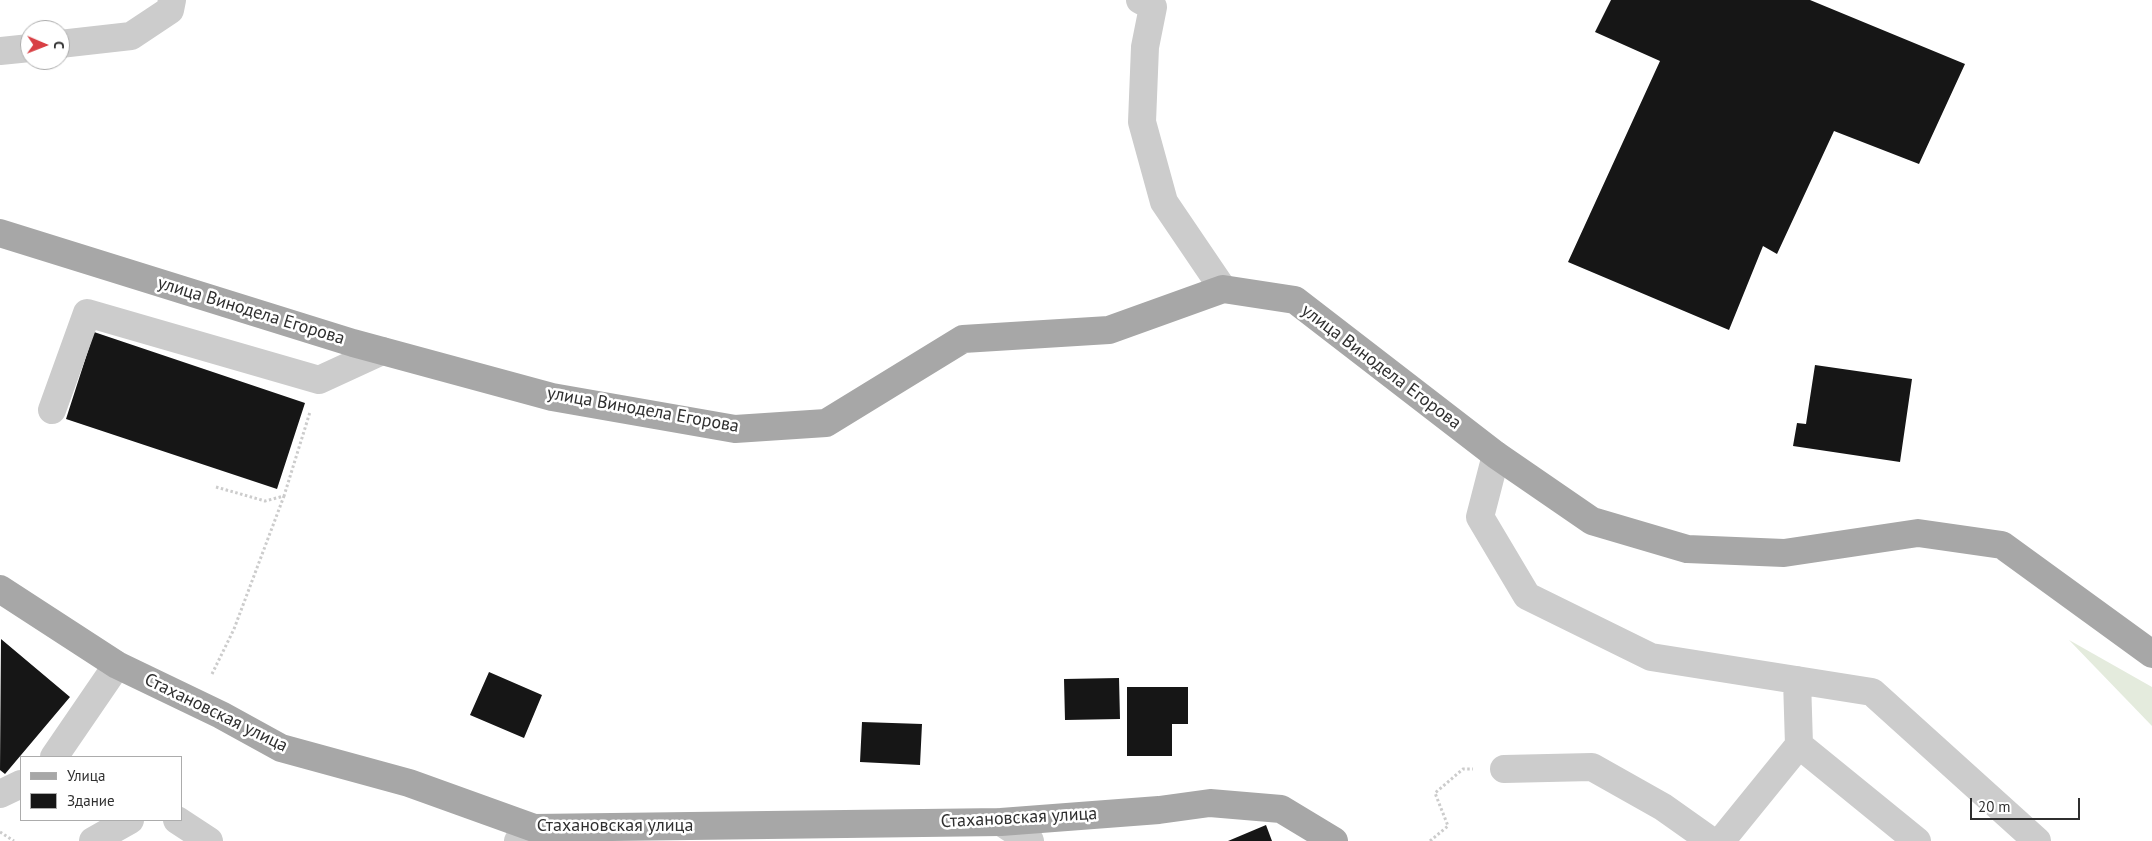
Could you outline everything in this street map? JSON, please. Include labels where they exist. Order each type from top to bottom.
[{"type":"main road","name":"улица Винодела Егорова","points":[[0,233],[382,351],[552,396],[735,429],[826,423],[963,339],[1109,330],[1223,289],[1295,300],[1496,455],[1592,521],[1687,549],[1784,553],[1918,533],[2002,545],[2152,654]]},
{"type":"main road","name":"Стахановская улица","points":[[0,589],[117,665],[221,714],[281,748],[409,783],[526,835],[1000,822],[1218,804],[1281,809],[1334,841]]},
{"type":"street","points":[[70,43],[131,36],[170,10],[172,0]]},
{"type":"street","points":[[1140,0],[1153,6],[1144,47],[1142,122],[1164,202],[1223,289]]},
{"type":"street","points":[[0,51],[20,49]]},
{"type":"street","points":[[52,410],[87,313],[319,380],[382,351]]},
{"type":"street","points":[[1496,455],[1480,517],[1528,596],[1651,657],[1872,692],[2037,841]]},
{"type":"street","points":[[55,756],[117,665]]},
{"type":"street","points":[[1721,841],[1799,745],[1797,680]]},
{"type":"street","points":[[1799,745],[1918,841]]},
{"type":"street","points":[[1504,769],[1592,767],[1663,807],[1710,841]]},
{"type":"street","points":[[0,794],[20,784]]},
{"type":"street","points":[[93,841],[128,821]]},
{"type":"street","points":[[179,821],[209,841]]},
{"type":"street","points":[[1000,822],[1030,841]]},
{"type":"path","points":[[176,693],[213,674],[234,629],[284,496],[319,380]]},
{"type":"path","points":[[216,487],[265,501],[284,496]]},
{"type":"path","points":[[1430,841],[1448,826],[1435,793],[1463,769],[1504,769]]},
{"type":"path","points":[[0,832],[14,841]]},
{"type":"shaded area","points":[[2069,640],[2152,687],[2152,726]]},
{"type":"building","points":[[1611,0],[1810,0],[1965,64],[1919,164],[1834,131],[1777,254],[1763,246],[1729,330],[1568,262],[1660,61],[1595,32]]},
{"type":"building","points":[[94,332],[305,403],[277,489],[66,419]]},
{"type":"building","points":[[1815,365],[1912,379],[1900,462],[1793,446],[1797,423],[1806,424]]},
{"type":"building","points":[[1,639],[70,697],[5,774],[0,770]]},
{"type":"building","points":[[489,672],[542,695],[524,738],[470,715]]},
{"type":"building","points":[[1119,678],[1120,719],[1065,720],[1064,679]]},
{"type":"building","points":[[1127,687],[1188,687],[1188,724],[1172,724],[1172,756],[1127,756]]},
{"type":"building","points":[[862,722],[922,724],[920,765],[860,762]]},
{"type":"building","points":[[1266,825],[1272,841],[1228,841]]}]
